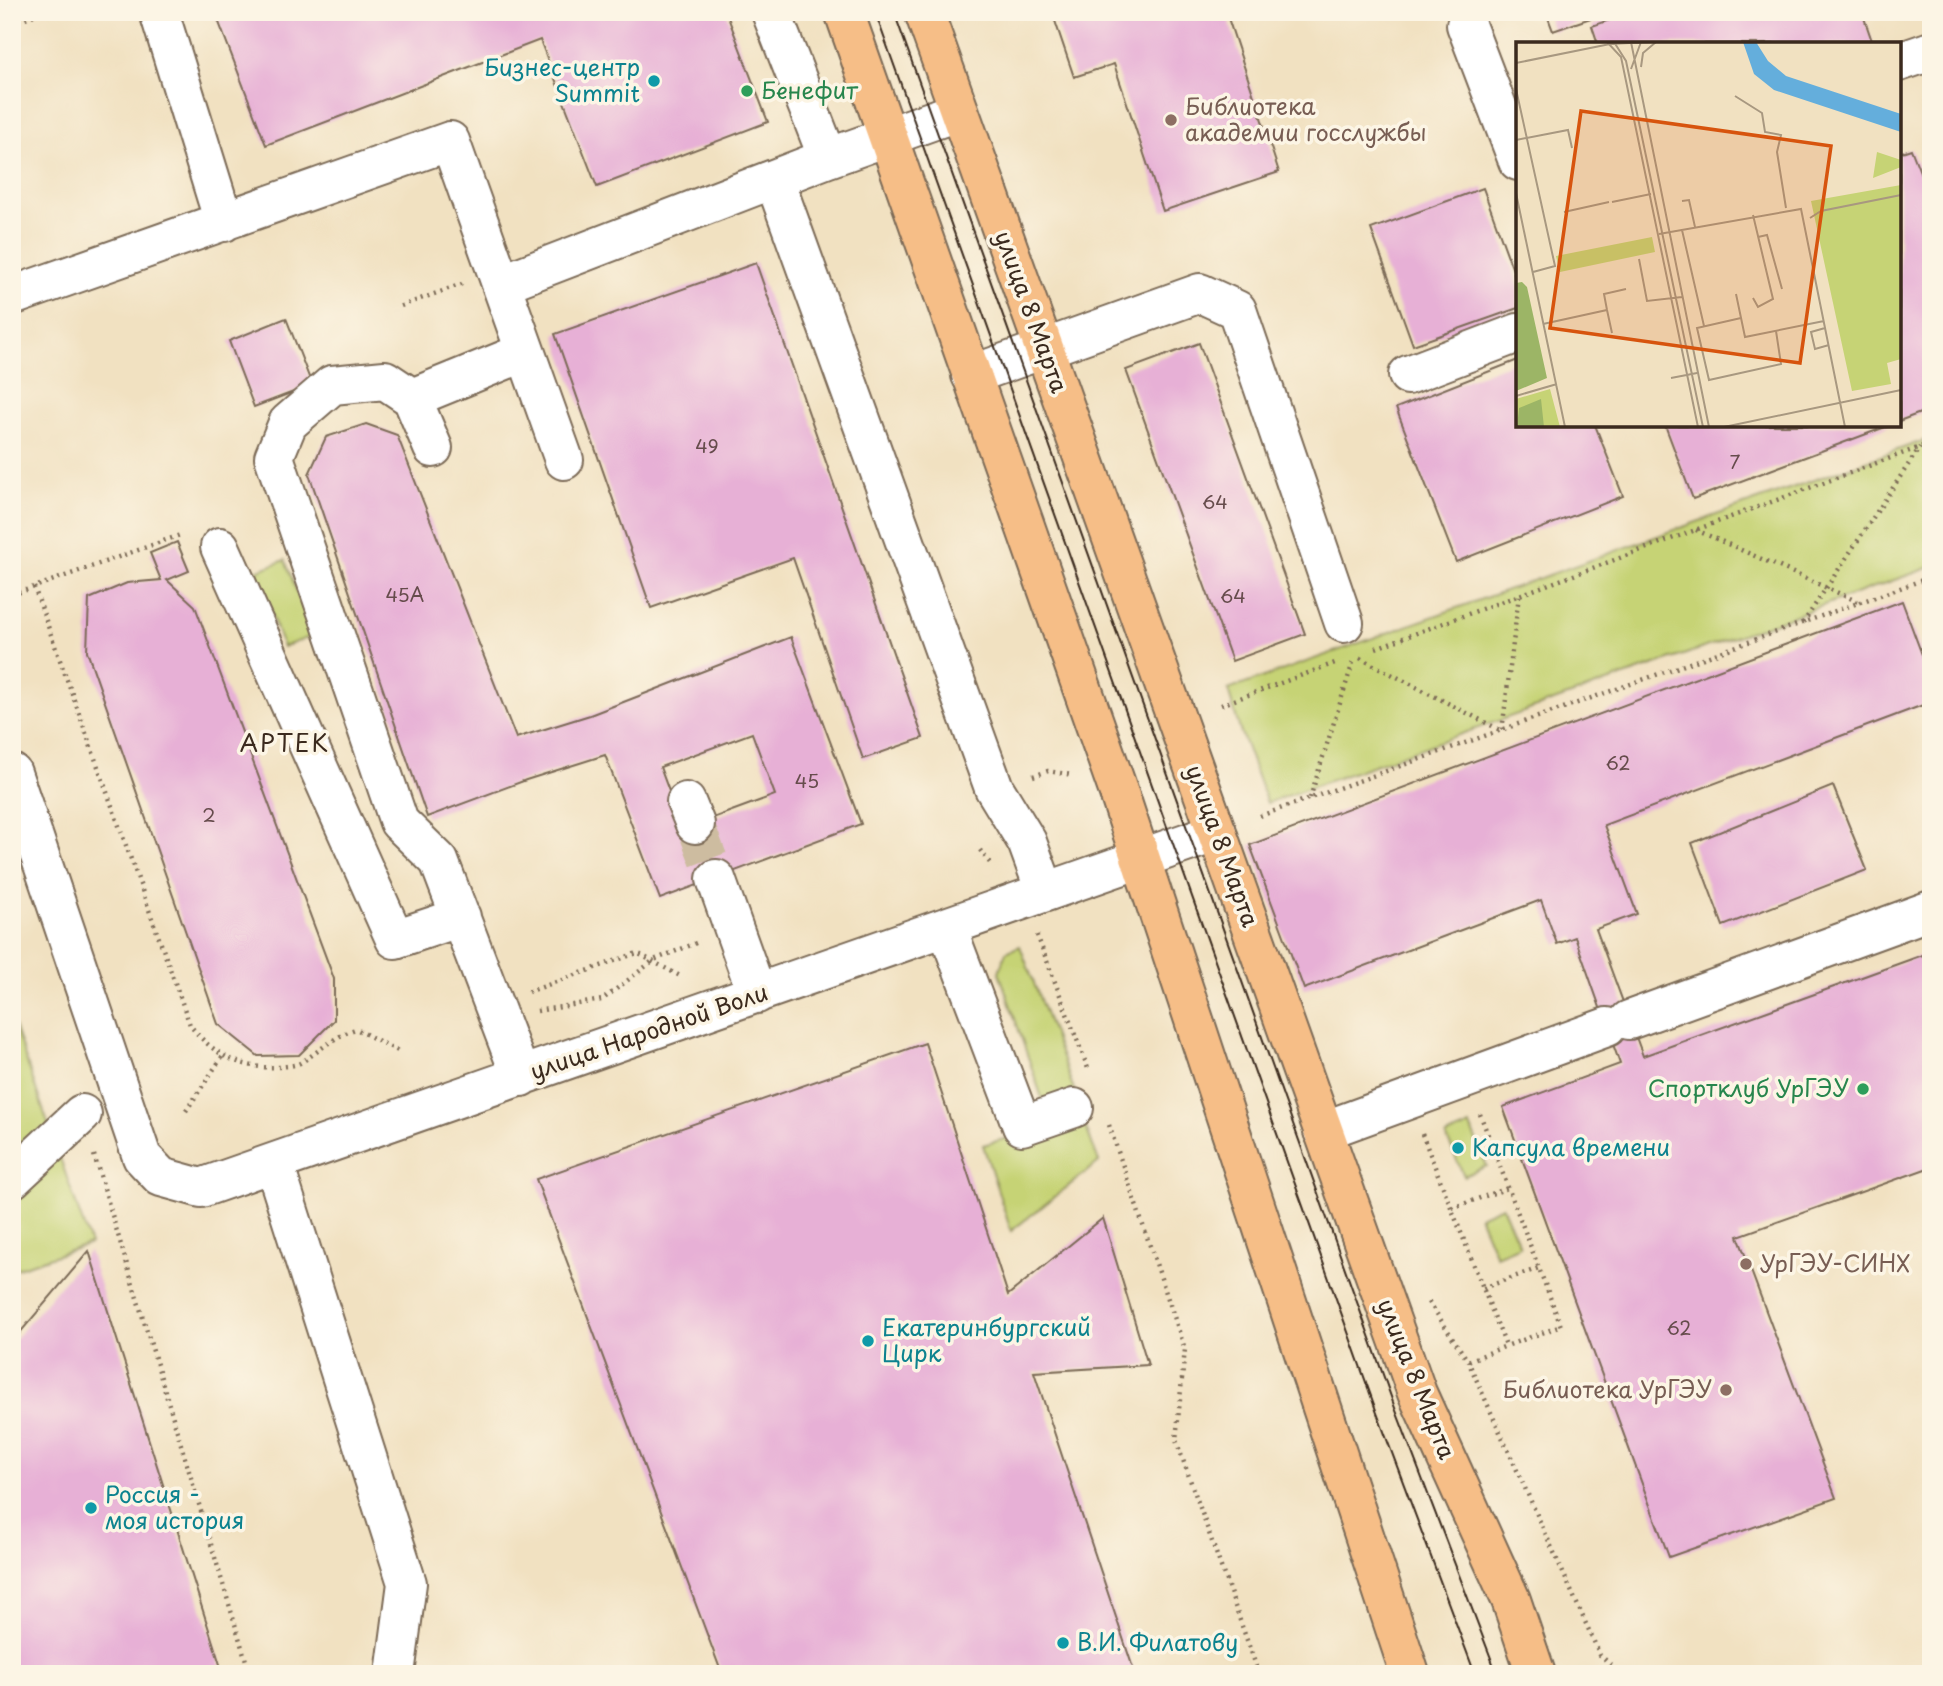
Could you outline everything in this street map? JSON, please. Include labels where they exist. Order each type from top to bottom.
[{"type":"main road","points":[[844,12],[1140,858],[1410,1674]]},
{"type":"main road","name":"улица 8 Марта","points":[[924,12],[1417,1393],[1511,1600],[1536,1674]]},
{"type":"street","points":[[159,12],[224,222]]},
{"type":"street","points":[[771,12],[828,158]]},
{"type":"street","points":[[1466,25],[1516,156]]},
{"type":"street","points":[[1901,61],[1931,51]]},
{"type":"street","points":[[501,284],[774,178],[959,111]]},
{"type":"street","points":[[12,296],[450,141],[564,460]]},
{"type":"street","points":[[774,178],[994,788],[1027,842],[1022,901]]},
{"type":"street","points":[[971,375],[1200,293],[1237,310],[1350,639]]},
{"type":"street","points":[[1408,375],[1516,334]]},
{"type":"street","points":[[412,398],[525,352]]},
{"type":"street","points":[[433,448],[412,398],[385,380],[332,385],[288,423],[274,457],[399,822],[439,861],[521,1077]]},
{"type":"street","points":[[205,539],[395,939],[461,917]]},
{"type":"street","name":"улица Народной Воли","points":[[12,773],[142,1157],[161,1177],[201,1188],[1217,832]]},
{"type":"street","points":[[716,879],[757,994]]},
{"type":"street","points":[[1323,1131],[1931,910]]},
{"type":"street","points":[[947,928],[1022,1126],[1091,1102]]},
{"type":"street","points":[[12,1179],[82,1114]]},
{"type":"street","points":[[274,1164],[407,1583],[395,1674]]},
{"type":"path","points":[[12,23],[42,12]]},
{"type":"path","points":[[401,306],[429,296]]},
{"type":"path","points":[[1221,705],[1350,639],[1519,595],[1931,443]]},
{"type":"path","points":[[1802,624],[1920,447]]},
{"type":"path","points":[[1695,530],[1861,603]]},
{"type":"path","points":[[12,595],[205,539]]},
{"type":"path","points":[[1260,816],[1931,578]]},
{"type":"path","points":[[34,587],[190,1025],[203,1042],[222,1057],[259,1068],[298,1065],[337,1035],[356,1029],[400,1052]]},
{"type":"path","points":[[1502,731],[1519,595]]},
{"type":"path","points":[[1350,639],[1502,731]]},
{"type":"path","points":[[1310,798],[1350,639]]},
{"type":"path","points":[[980,850],[1022,901],[1035,927],[1091,1102],[1185,1349],[1176,1440],[1259,1674]]},
{"type":"path","points":[[498,1017],[602,1000],[654,960],[704,940]]},
{"type":"path","points":[[498,1017],[524,993],[637,953],[689,981]]},
{"type":"path","points":[[186,1111],[222,1057]]},
{"type":"path","points":[[1468,1362],[1561,1326],[1477,1106]]},
{"type":"path","points":[[82,1114],[250,1674]]},
{"type":"path","points":[[1363,1116],[1419,1126],[1506,1346]]},
{"type":"path","points":[[1452,1209],[1508,1188]]},
{"type":"path","points":[[12,1240],[16,1294],[12,1298]]},
{"type":"path","points":[[1483,1288],[1539,1268]]},
{"type":"path","points":[[1427,1298],[1468,1362],[1600,1655],[1621,1674]]},
{"type":"green space","points":[[1931,438],[1931,567],[1267,803],[1228,690]]},
{"type":"green space","points":[[285,560],[313,636],[283,647],[256,571]]},
{"type":"green space","points":[[1020,946],[1074,1090],[1043,1101],[999,972],[1006,952]]},
{"type":"green space","points":[[12,1020],[90,1244],[12,1270]]},
{"type":"green space","points":[[1082,1117],[1099,1162],[1011,1231],[983,1145]]},
{"type":"green space","points":[[1470,1126],[1487,1166],[1464,1176],[1446,1136]]},
{"type":"green space","points":[[1502,1206],[1520,1246],[1496,1256],[1479,1216]]},
{"type":"building","name":"Бизнес-центр Summit","points":[[215,12],[726,12],[768,122],[597,187],[540,40],[266,145]]},
{"type":"building","points":[[1052,12],[1226,12],[1279,172],[1163,211],[1114,64],[1074,77]]},
{"type":"building","points":[[1546,12],[1605,12],[1605,13],[1553,31]]},
{"type":"building","points":[[1633,12],[1862,12],[1872,42],[1597,42],[1592,26]]},
{"type":"building","points":[[1911,149],[1931,200],[1931,409],[1901,420],[1901,152]]},
{"type":"building","points":[[1483,188],[1516,279],[1516,309],[1413,345],[1371,229]]},
{"type":"building","points":[[756,263],[923,738],[863,759],[793,558],[651,608],[555,334]]},
{"type":"building","points":[[286,318],[312,385],[254,407],[229,341]]},
{"type":"building","points":[[1199,343],[1305,634],[1232,661],[1126,370]]},
{"type":"building","points":[[1516,361],[1516,427],[1596,427],[1623,496],[1456,562],[1396,408]]},
{"type":"building","points":[[366,424],[397,435],[516,738],[590,715],[791,637],[861,824],[660,899],[605,755],[526,780],[427,817],[309,474],[326,437]],"holes":[[[752,733],[775,795],[683,829],[660,767]]]},
{"type":"building","points":[[1666,427],[1885,427],[1693,499]]},
{"type":"building","points":[[177,542],[189,571],[167,580],[195,606],[334,979],[334,1020],[299,1055],[258,1056],[218,1024],[87,651],[89,599],[127,583],[161,580],[150,553]]},
{"type":"building","points":[[1902,601],[1931,679],[1931,702],[1604,825],[1637,914],[1596,929],[1643,1056],[1931,952],[1931,1167],[1738,1236],[1836,1498],[1669,1557],[1503,1107],[1620,1064],[1575,937],[1557,944],[1541,900],[1304,989],[1250,845]]},
{"type":"building","points":[[1833,786],[1867,870],[1723,926],[1692,843]]},
{"type":"building","name":"Екатеринбургский Цирк","points":[[925,1043],[1008,1295],[1103,1218],[1148,1365],[1034,1372],[1135,1674],[722,1674],[536,1179]]},
{"type":"building","name":"Россия - моя история","points":[[89,1251],[223,1674],[12,1674],[12,1342]]},
{"type":"tunnel","points":[[695,824],[716,879]]},
{"type":"tram line","points":[[875,12],[1377,1413],[1475,1674]]},
{"type":"tram line","points":[[894,12],[1395,1408],[1497,1674]]},
{"type":"place","name":"Бизнес-центр Summit","points":[[654,81]]},
{"type":"place","name":"Бенефит","points":[[747,91]]},
{"type":"place","name":"Библиотека академии госслужбы","points":[[1171,120]]},
{"type":"place","name":"Спортклуб УрГЭУ","points":[[1863,1089]]},
{"type":"place","name":"Капсула времени","points":[[1458,1148]]},
{"type":"place","name":"УрГЭУ-СИНХ","points":[[1746,1264]]},
{"type":"place","name":"Екатеринбургский Цирк","points":[[868,1341]]},
{"type":"place","name":"Библиотека УрГЭУ","points":[[1726,1390]]},
{"type":"place","name":"Россия - моя история","points":[[91,1508]]},
{"type":"place","name":"В.И. Филатову","points":[[1063,1643]]},
{"type":"district","name":"АРТЕК","points":[[285,744]]}]
